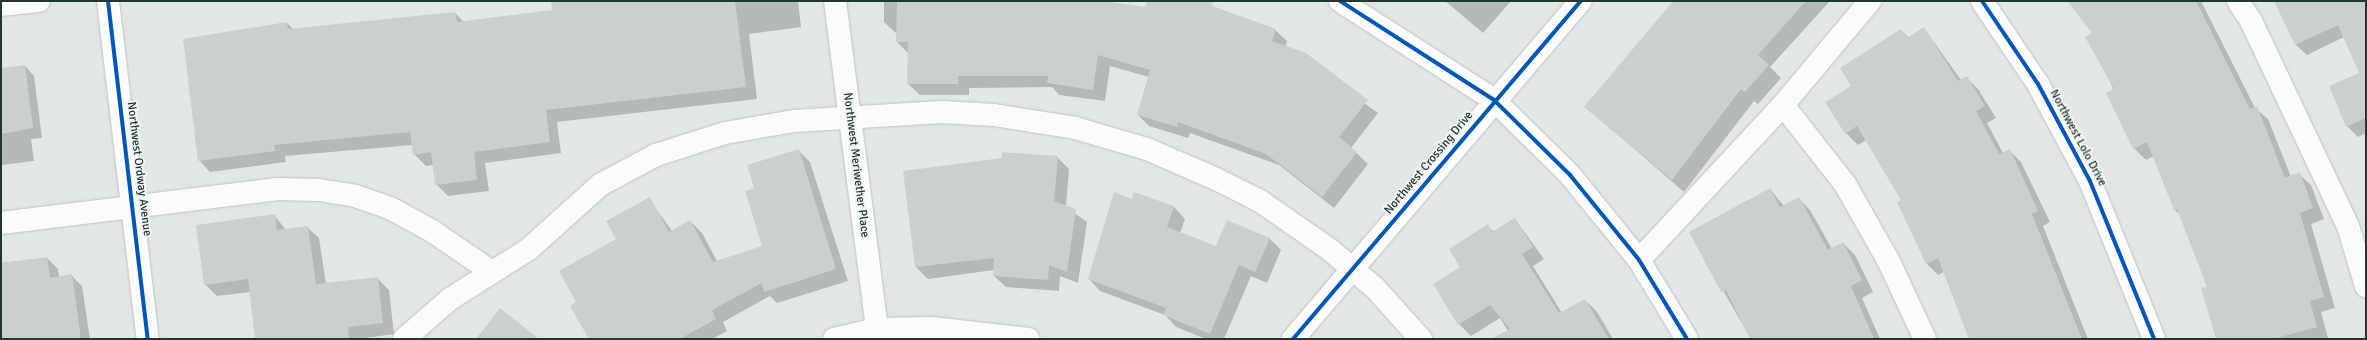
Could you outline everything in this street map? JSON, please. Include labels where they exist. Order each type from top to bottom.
[{"type":"street","points":[[1,5],[39,1]]},
{"type":"street","name":"Northwest Ordway Avenue","points":[[108,1],[134,206],[148,339]]},
{"type":"street","name":"Northwest Meriwether Place","points":[[835,1],[877,329]]},
{"type":"street","points":[[1340,1],[1494,100],[1570,175],[1639,260],[1687,339]]},
{"type":"street","name":"Northwest Crossing Drive","points":[[1293,339],[1494,100],[1581,1]]},
{"type":"street","points":[[1639,260],[1783,105],[1870,1]]},
{"type":"street","name":"Northwest Lolo Drive","points":[[1982,1],[2038,84],[2090,181],[2154,339]]},
{"type":"street","points":[[2238,1],[2255,28],[2348,226],[2366,286]]},
{"type":"street","points":[[1783,105],[1844,184],[1888,260],[1925,339]]},
{"type":"street","points":[[404,339],[450,299],[529,249],[600,185],[642,161],[725,133],[850,116],[967,113],[1020,118],[1100,134],[1169,158],[1246,194],[1353,268],[1421,339]]},
{"type":"street","points":[[1,223],[276,190],[334,192],[392,209],[432,231],[492,272]]},
{"type":"street","points":[[834,339],[877,329],[957,329],[1028,339]]},
{"type":"building","points":[[551,1],[735,1],[746,87],[546,110],[550,142],[474,152],[477,180],[435,185],[431,152],[413,155],[410,132],[274,145],[275,151],[198,161],[183,39],[287,22],[288,29],[455,12],[457,22],[552,10]]},
{"type":"building","points":[[897,1],[1104,1],[1146,7],[1147,1],[1214,1],[1212,6],[1276,29],[1272,41],[1306,53],[1368,100],[1339,137],[1357,152],[1322,197],[1266,154],[1178,122],[1177,127],[1137,115],[1150,70],[1098,55],[1093,90],[1047,83],[1048,76],[958,76],[958,84],[907,84],[908,42],[896,42]]},
{"type":"building","points":[[1673,1],[1806,1],[1758,55],[1769,65],[1745,92],[1741,89],[1672,180],[1584,107]]},
{"type":"building","points":[[2067,1],[2196,1],[2250,109],[2257,106],[2285,178],[2300,172],[2313,208],[2300,213],[2324,297],[2310,301],[2317,327],[2273,339],[2216,339],[2201,288],[2207,287],[2177,209],[2174,210],[2147,142],[2133,149],[2106,93],[2114,89],[2085,37],[2092,33]]},
{"type":"building","points":[[2274,1],[2366,1],[2366,118],[2346,127],[2329,86],[2359,73],[2338,25],[2295,45]]},
{"type":"building","points":[[1924,27],[1958,81],[1967,76],[1985,106],[1976,111],[1999,154],[2010,149],[2038,211],[2032,214],[2082,339],[1969,339],[1938,258],[1926,264],[1897,202],[1901,200],[1857,126],[1845,134],[1825,102],[1851,86],[1840,68],[1901,29],[1907,38]]},
{"type":"building","points":[[25,65],[33,128],[1,134],[1,68]]},
{"type":"building","points":[[799,149],[836,269],[764,292],[762,283],[712,310],[716,319],[680,339],[589,339],[570,306],[576,302],[559,271],[616,239],[606,221],[650,197],[669,232],[690,220],[713,262],[762,246],[745,191],[754,188],[747,165]]},
{"type":"building","points":[[1002,152],[1058,156],[1054,201],[1076,209],[1067,272],[1049,265],[1048,280],[993,276],[994,258],[915,267],[903,171],[1002,158]]},
{"type":"building","points":[[1770,188],[1780,207],[1799,197],[1828,250],[1843,242],[1862,280],[1851,286],[1874,339],[1750,339],[1726,290],[1721,292],[1689,232]]},
{"type":"building","points":[[1114,192],[1132,199],[1134,192],[1174,206],[1167,227],[1216,246],[1227,220],[1270,238],[1255,272],[1239,265],[1210,334],[1163,315],[1166,308],[1088,279]]},
{"type":"building","points":[[275,214],[277,230],[308,226],[316,284],[378,277],[383,323],[348,327],[349,339],[255,339],[248,279],[204,285],[196,225]]},
{"type":"building","points":[[1515,218],[1533,247],[1522,254],[1559,313],[1585,299],[1609,339],[1491,339],[1510,329],[1490,305],[1458,325],[1433,284],[1460,267],[1449,249],[1488,224],[1492,232]]},
{"type":"building","points":[[47,257],[50,278],[72,274],[81,339],[1,339],[1,263]]},
{"type":"building","points":[[500,308],[539,339],[476,339]]},
{"type":"cycle path","points":[[108,1],[148,339]]},
{"type":"cycle path","points":[[1340,1],[1494,100],[1570,175],[1639,260],[1687,339]]},
{"type":"cycle path","points":[[1293,339],[1581,1]]},
{"type":"cycle path","points":[[1982,1],[2038,84],[2090,181],[2154,339]]}]
